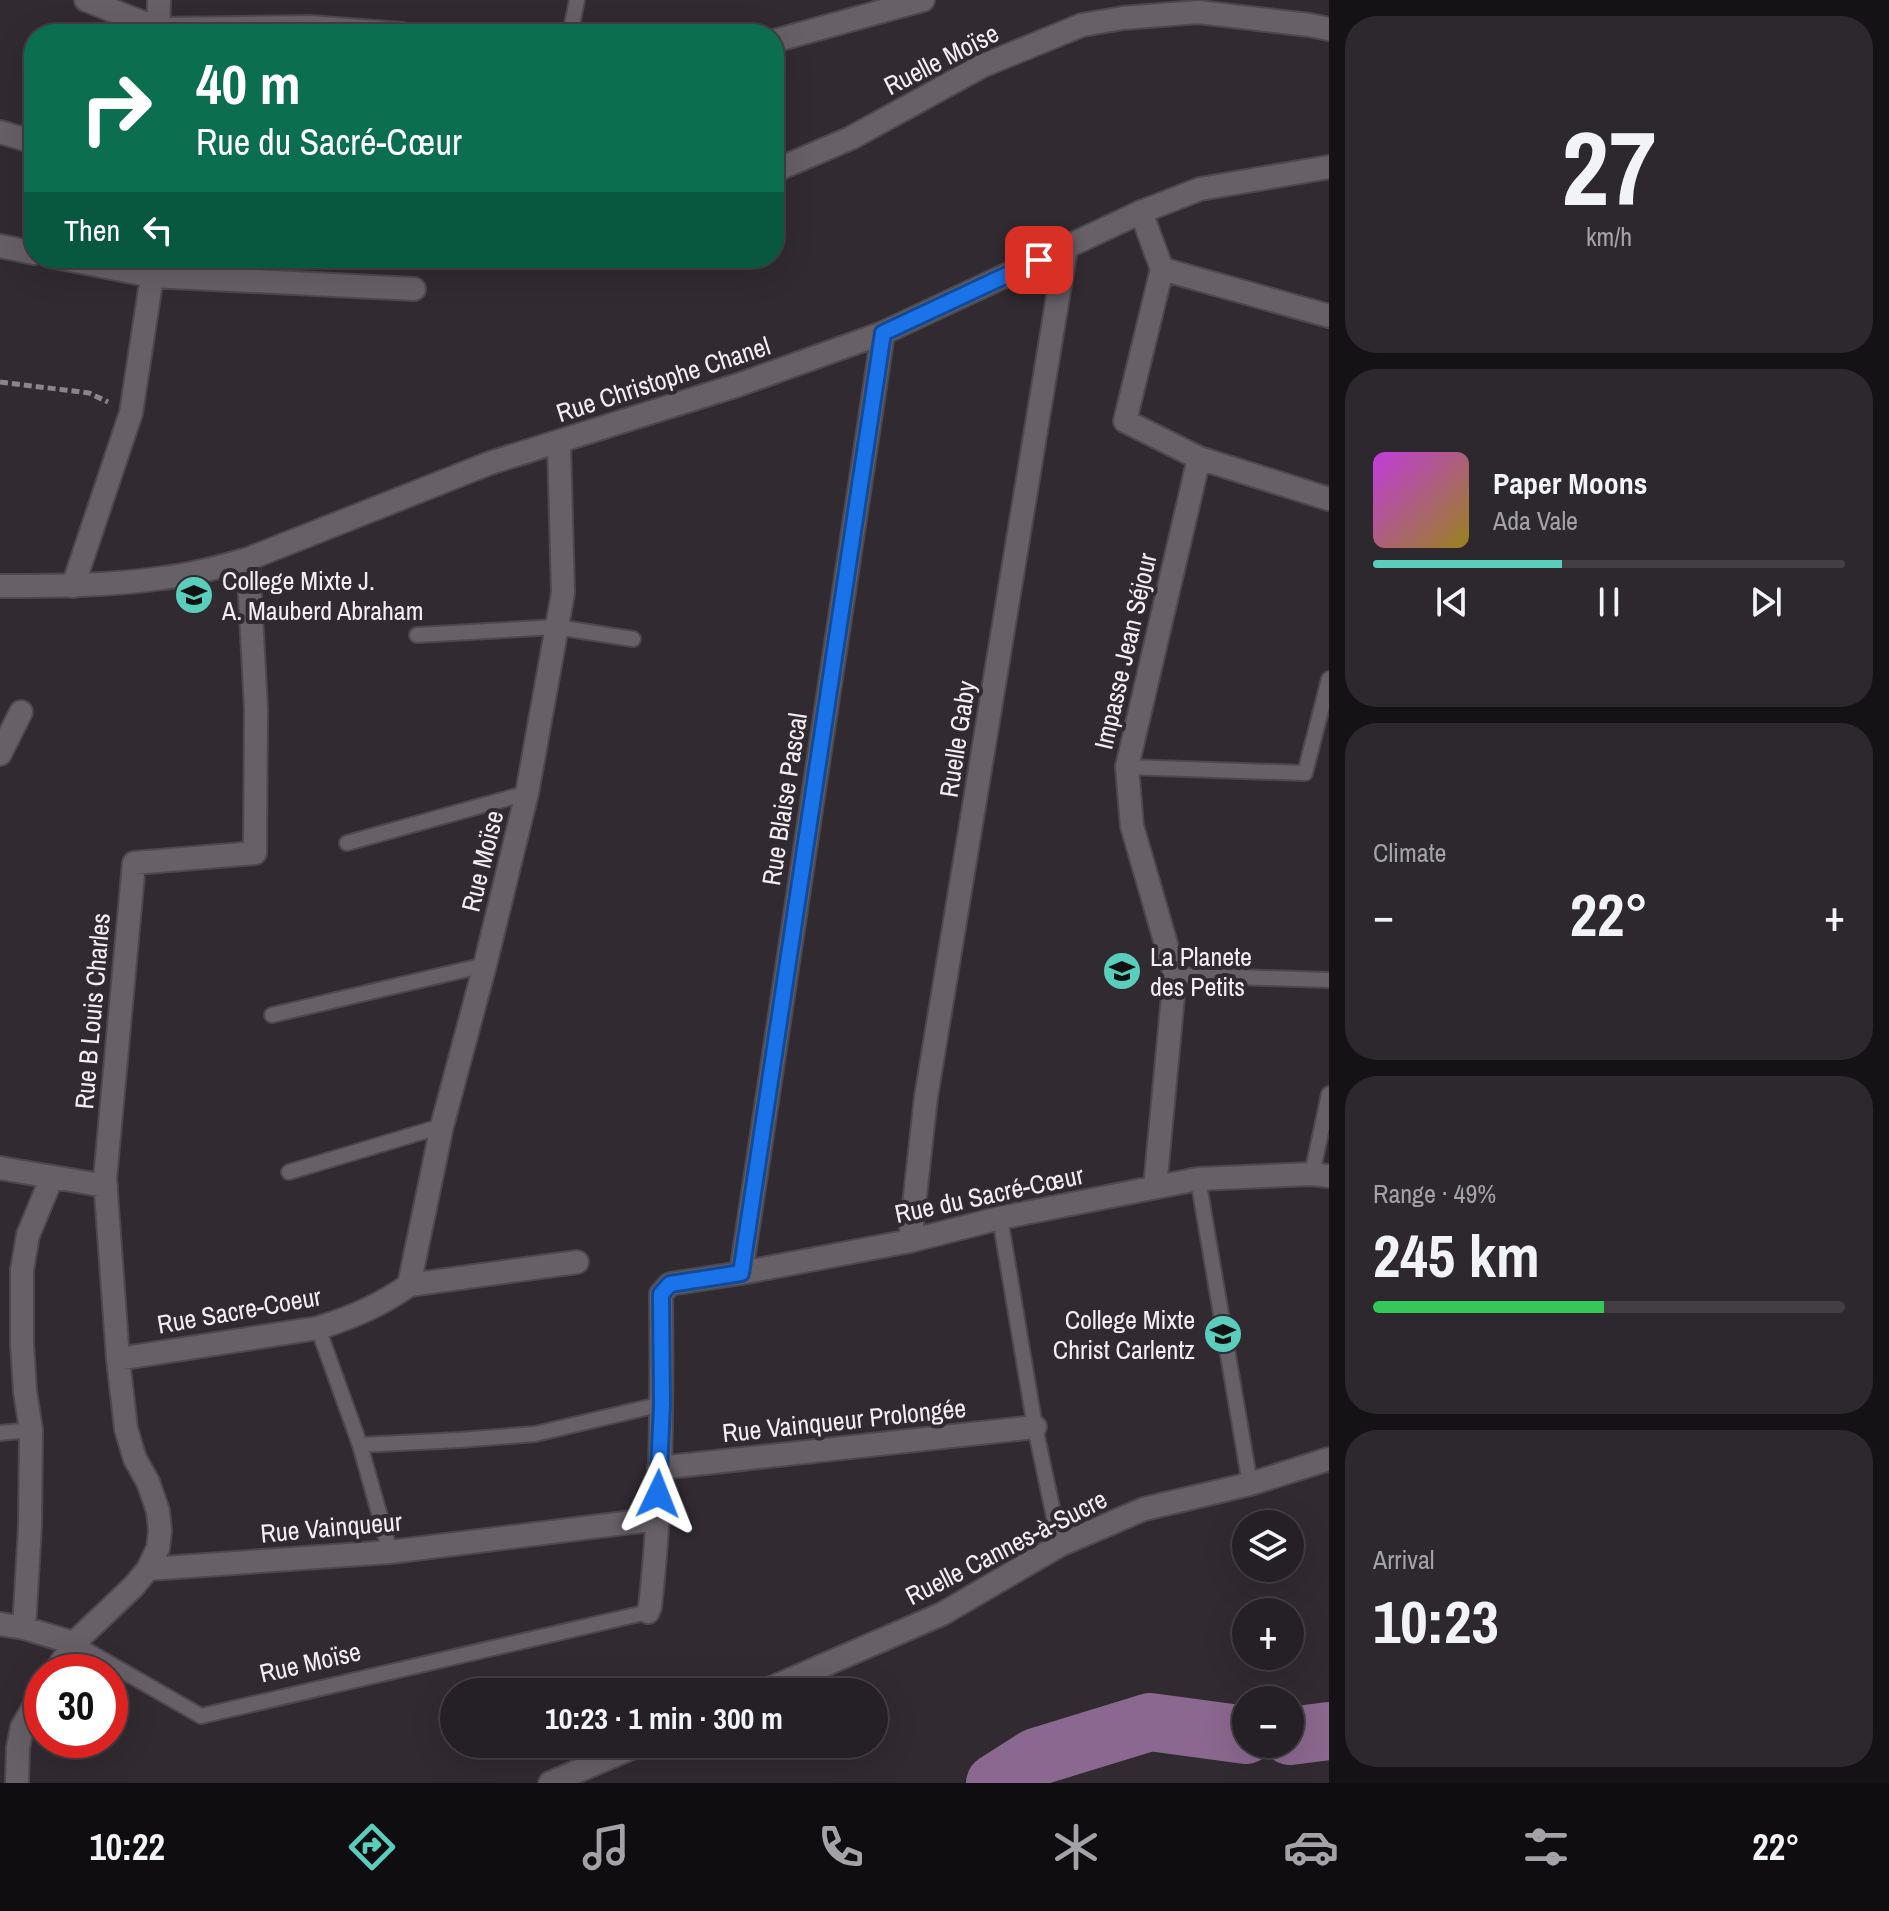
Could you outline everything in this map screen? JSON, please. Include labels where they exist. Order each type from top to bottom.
[{"type":"street","points":[[86,0],[142,24]]},
{"type":"street","points":[[158,24],[159,0]]},
{"type":"street","points":[[784,38],[923,0]]},
{"type":"street","name":"Ruelle Moïse","points":[[784,167],[851,138],[982,66],[1082,25],[1198,12],[1329,29]]},
{"type":"street","points":[[0,132],[24,139]]},
{"type":"street","name":"Rue Christophe Chanel","points":[[0,586],[73,586],[163,578],[248,559],[490,463],[738,385],[883,333],[1141,212],[1200,189],[1329,167]]},
{"type":"street","points":[[1141,212],[1162,269],[1125,421],[1199,458],[1329,499]]},
{"type":"street","points":[[0,246],[24,251]]},
{"type":"street","name":"Ruelle Gaby","points":[[910,1241],[926,1097],[1066,248]]},
{"type":"street","points":[[73,586],[131,413],[152,268]]},
{"type":"street","points":[[164,268],[414,289]]},
{"type":"street","points":[[1162,269],[1329,316]]},
{"type":"street","name":"Rue Blaise Pascal","points":[[741,1273],[883,333]]},
{"type":"street","name":"Rue Moïse","points":[[409,1285],[442,1126],[527,793],[563,593],[559,443]]},
{"type":"street","name":"Impasse Jean Séjour","points":[[1155,1187],[1175,975],[1132,826],[1127,767],[1199,458]]},
{"type":"street","name":"Rue B Louis Charles","points":[[148,1569],[158,1548],[158,1511],[148,1482],[135,1459],[126,1429],[106,1186],[134,863],[255,853],[256,709],[248,559]]},
{"type":"street","points":[[0,754],[21,712]]},
{"type":"street","points":[[0,1168],[106,1186]]},
{"type":"street","name":"Rue du Sacré-Cœur","points":[[662,1404],[661,1294],[670,1284],[910,1241],[1000,1218],[1198,1179],[1320,1175]]},
{"type":"street","points":[[24,1628],[31,1430],[22,1343],[22,1270],[28,1235],[52,1177]]},
{"type":"street","points":[[409,1285],[577,1262]]},
{"type":"street","name":"Rue Sacre-Coeur","points":[[118,1359],[318,1328],[350,1319],[387,1301],[409,1285]]},
{"type":"street","points":[[648,1612],[656,1556],[662,1404]]},
{"type":"street","name":"Rue Vainqueur Prolongée","points":[[659,1468],[1035,1427]]},
{"type":"street","name":"Ruelle Cannes-à-Sucre","points":[[794,1678],[942,1614],[1060,1545],[1144,1509],[1250,1484],[1329,1459]]},
{"type":"street","name":"Rue Vainqueur","points":[[148,1569],[390,1552],[657,1519]]},
{"type":"street","points":[[67,1654],[148,1569]]},
{"type":"street","name":"Rue Moïse","points":[[0,1624],[74,1643]]},
{"type":"street","points":[[17,1783],[18,1748],[24,1724]]},
{"type":"street","points":[[550,1783],[608,1758]]},
{"type":"lane","points":[[572,24],[577,0]]},
{"type":"lane","points":[[417,635],[556,627],[633,639]]},
{"type":"lane","points":[[1127,767],[1305,773],[1329,679]]},
{"type":"lane","points":[[347,843],[527,793]]},
{"type":"lane","points":[[272,1015],[485,965]]},
{"type":"lane","points":[[1175,975],[1329,980]]},
{"type":"lane","points":[[1320,1175],[1329,1094]]},
{"type":"lane","points":[[289,1172],[442,1126]]},
{"type":"lane","points":[[1198,1179],[1250,1484]]},
{"type":"lane","points":[[1000,1218],[1035,1427],[1060,1545]]},
{"type":"lane","points":[[318,1328],[360,1445],[390,1552]]},
{"type":"lane","points":[[360,1445],[535,1434],[662,1404]]},
{"type":"lane","points":[[0,1433],[31,1430]]},
{"type":"lane","name":"Rue Moïse","points":[[74,1643],[201,1716],[648,1612]]},
{"type":"path","points":[[0,382],[89,393],[131,413]]},
{"type":"waterway","points":[[995,1783],[1036,1757],[1150,1722],[1232,1733]]},
{"type":"waterway","points":[[1304,1734],[1329,1731]]},
{"type":"place","name":"College Mixte J. A. Mauberd Abraham","points":[[194,595]]},
{"type":"place","name":"La Planete des Petits","points":[[1122,971]]},
{"type":"place","name":"College Mixte Christ Carlentz","points":[[1223,1334]]},
{"type":"route","points":[[658,1494],[662,1404],[661,1294],[670,1284],[741,1273],[883,333],[1039,260]]}]
